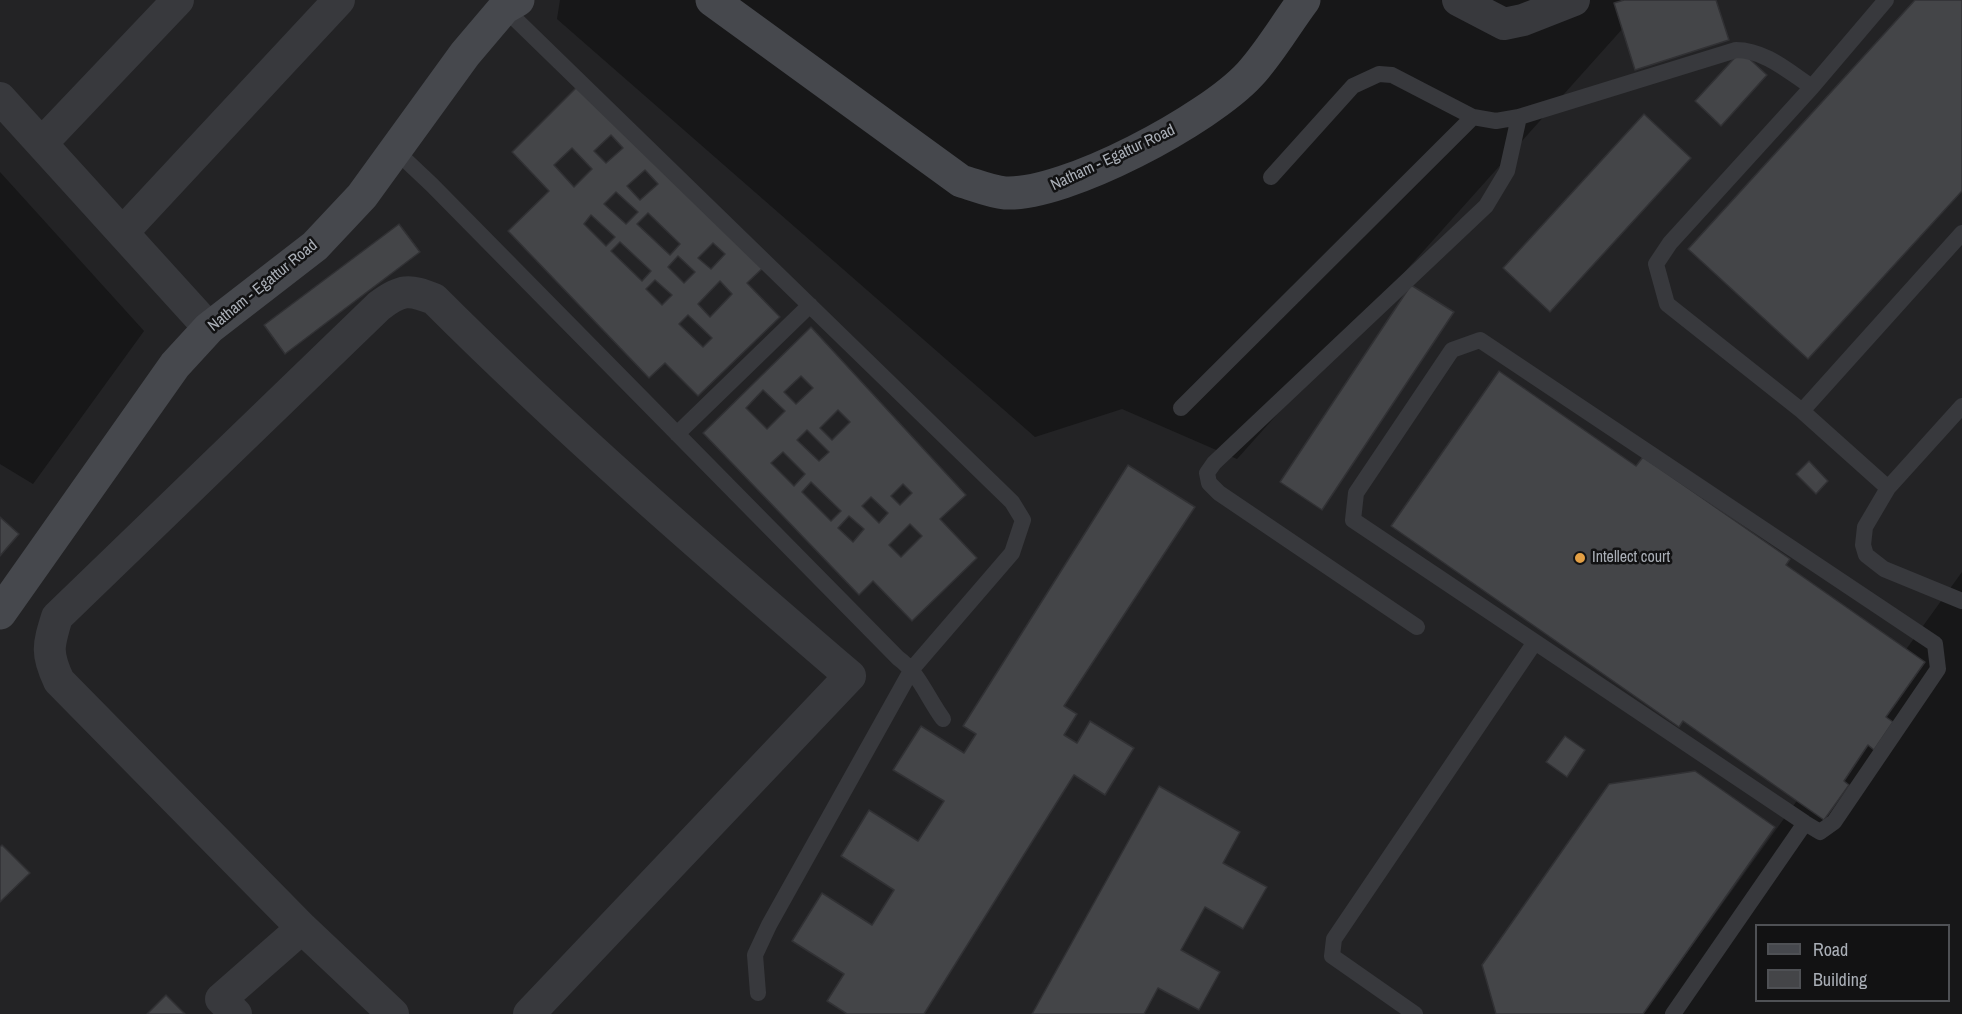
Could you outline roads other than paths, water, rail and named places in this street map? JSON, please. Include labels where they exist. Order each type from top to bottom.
[{"type":"street","points":[[43,142],[178,0]]},
{"type":"street","points":[[123,232],[339,0]]},
{"type":"street","name":"Natham - Egattur Road","points":[[712,0],[961,181],[1004,193],[1049,189],[1129,154],[1191,121],[1250,74],[1304,0]]},
{"type":"street","points":[[1458,0],[1504,24],[1523,20],[1574,0]]},
{"type":"street","name":"Natham - Egattur Road","points":[[0,613],[175,365],[209,328],[315,246],[362,196],[465,54],[511,4]]},
{"type":"street","points":[[0,98],[43,142],[209,328]]},
{"type":"street","points":[[393,1014],[302,928],[59,681],[49,660],[50,639],[57,617],[371,314],[396,293],[415,291],[434,299],[526,392],[670,521],[850,676],[529,1014]]},
{"type":"street","points":[[236,1014],[221,999],[302,928]]},
{"type":"lane","points":[[1886,0],[1812,87],[1670,243],[1656,264],[1667,304],[1802,411],[1888,488]]},
{"type":"lane","points":[[511,4],[810,305],[1012,502],[1023,519],[1012,553],[912,669],[769,925],[755,955],[758,993]]},
{"type":"lane","points":[[1271,177],[1353,86],[1378,74],[1392,75],[1473,117],[1496,121],[1519,117],[1736,50],[1749,50],[1762,55],[1812,87]]},
{"type":"lane","points":[[1181,408],[1473,117]]},
{"type":"lane","points":[[1417,627],[1219,493],[1209,483],[1207,473],[1214,463],[1486,206],[1507,171],[1519,117]]},
{"type":"lane","points":[[396,151],[898,658],[912,669],[927,697],[944,719]]},
{"type":"lane","points":[[1802,411],[1962,232]]},
{"type":"lane","points":[[677,434],[810,305]]},
{"type":"lane","points":[[1480,340],[1935,644],[1938,669],[1834,822],[1820,832],[1805,823],[1353,520],[1356,493],[1452,350],[1480,340]]},
{"type":"lane","points":[[1962,406],[1888,488],[1865,527],[1863,545],[1866,555],[1884,569],[1962,601]]},
{"type":"lane","points":[[1415,1014],[1332,956],[1334,939],[1535,642]]},
{"type":"lane","points":[[1673,1014],[1805,823]]},
{"type":"place","name":"Intellect court","points":[[1580,558]]}]
